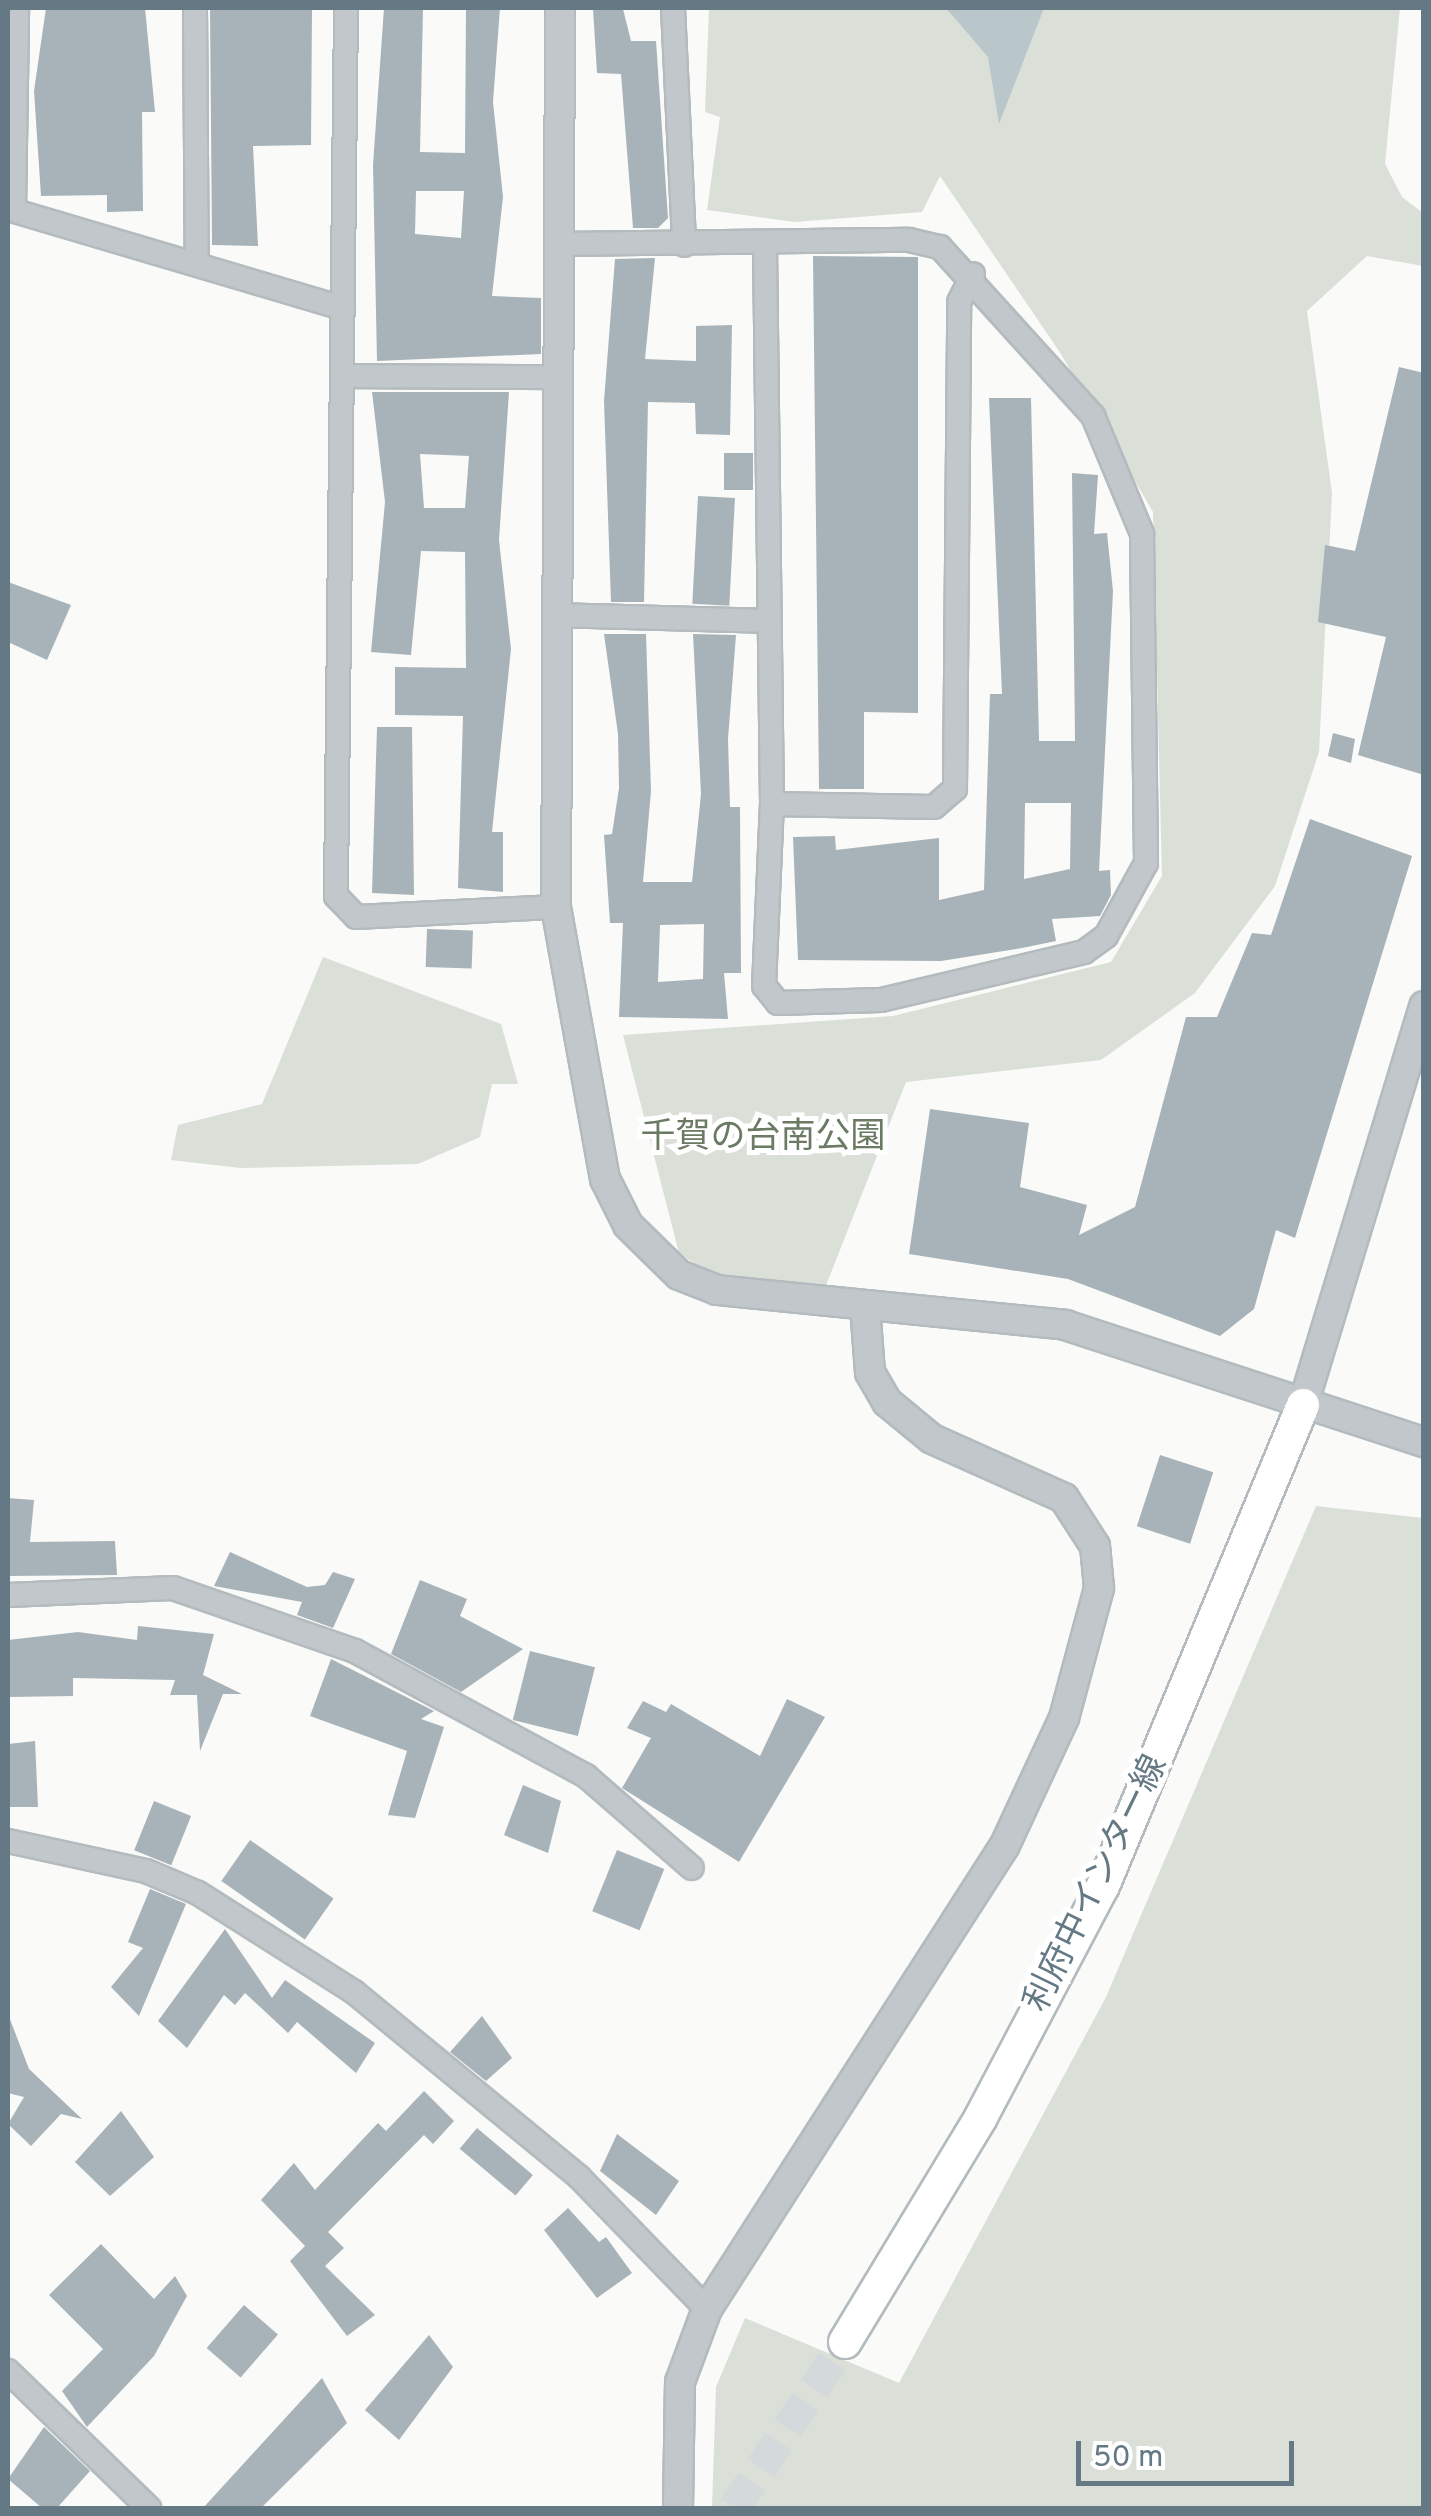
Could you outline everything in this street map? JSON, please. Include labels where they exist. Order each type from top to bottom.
[{"type":"main road","name":"利府中インター線","points":[[845,2342],[981,2117],[1103,1886],[1303,1404]]},
{"type":"street","points":[[17,8],[11,210],[343,308]]},
{"type":"street","points":[[195,8],[197,263]]},
{"type":"street","points":[[346,8],[336,896],[356,917],[556,907]]},
{"type":"street","points":[[560,8],[554,614],[556,907],[605,1179],[628,1225],[678,1275],[717,1290],[1064,1325],[1424,1442]]},
{"type":"street","points":[[673,8],[684,245]]},
{"type":"street","points":[[558,244],[765,246],[908,240],[940,247],[973,274],[1093,416],[1142,534],[1140,877],[1106,936],[1084,952],[881,1000],[778,1002],[764,986],[772,804],[765,246]]},
{"type":"street","points":[[772,804],[934,806],[955,788],[959,302],[973,274]]},
{"type":"street","points":[[342,376],[557,376]]},
{"type":"street","points":[[554,614],[769,621]]},
{"type":"street","points":[[1303,1404],[1424,1006]]},
{"type":"street","points":[[678,2508],[677,2402],[707,2309],[1005,1846],[1064,1718],[1099,1588],[1094,1546],[1064,1498],[932,1439],[887,1402],[870,1372],[865,1307]]},
{"type":"street","points":[[8,1595],[173,1588],[355,1651],[586,1776],[692,1868]]},
{"type":"street","points":[[8,1841],[146,1872],[198,1893],[354,1992],[579,2177],[707,2309]]},
{"type":"street","points":[[8,2370],[148,2508]]},
{"type":"green space","name":"千賀の台南公園","points":[[709,8],[1400,8],[1385,164],[1402,197],[1423,213],[1423,266],[1367,256],[1307,311],[1332,493],[1319,752],[1275,886],[1195,993],[1101,1060],[906,1082],[825,1288],[714,1277],[679,1253],[623,1035],[893,1016],[1111,962],[1162,876],[1153,512],[1061,354],[940,176],[922,212],[794,222],[707,210],[720,117],[705,112]]},
{"type":"green space","points":[[323,957],[501,1024],[518,1084],[492,1084],[480,1137],[418,1164],[240,1168],[171,1160],[178,1125],[262,1104]]},
{"type":"green space","points":[[1316,1506],[1423,1518],[1423,2508],[712,2508],[716,2387],[745,2318],[899,2383],[1106,1997]]},
{"type":"shaded area","points":[[946,8],[1044,8],[999,124],[988,57]]},
{"type":"building","points":[[46,8],[145,8],[155,112],[142,112],[143,211],[107,212],[107,195],[41,196],[34,91]]},
{"type":"building","points":[[210,8],[312,8],[311,145],[253,146],[258,246],[212,245]]},
{"type":"building","points":[[384,8],[423,8],[420,152],[465,153],[466,8],[500,8],[493,102],[503,197],[492,296],[541,298],[541,354],[377,361],[373,165]],"holes":[[[416,191],[464,191],[461,238],[415,234]]]},
{"type":"building","points":[[593,9],[623,9],[631,41],[656,41],[668,218],[658,228],[633,228],[621,74],[597,73]]},
{"type":"building","points":[[813,256],[918,257],[918,713],[864,712],[864,789],[819,789]]},
{"type":"building","points":[[655,258],[645,359],[696,361],[696,326],[732,325],[730,435],[696,434],[695,403],[648,402],[644,602],[611,602],[604,401],[615,259]]},
{"type":"building","points":[[1399,367],[1424,373],[1424,775],[1358,755],[1386,637],[1318,622],[1325,545],[1355,551]]},
{"type":"building","points":[[372,392],[509,392],[499,540],[511,649],[492,832],[503,832],[503,892],[458,888],[463,716],[395,715],[395,667],[466,668],[465,552],[421,551],[411,655],[371,652],[385,502]],"holes":[[[420,454],[469,456],[465,508],[424,508]]]},
{"type":"building","points":[[989,398],[1031,398],[1039,741],[1075,741],[1072,473],[1098,475],[1094,534],[1107,533],[1113,591],[1099,871],[1110,870],[1111,895],[1100,916],[1052,919],[1056,941],[941,961],[798,960],[793,837],[835,836],[836,850],[939,838],[939,900],[984,890],[990,694],[1002,694]],"holes":[[[1025,803],[1071,803],[1070,869],[1024,879]]]},
{"type":"building","points":[[724,453],[753,453],[753,490],[724,490]]},
{"type":"building","points":[[698,496],[735,498],[729,606],[692,604]]},
{"type":"building","points":[[8,582],[71,605],[47,660],[8,642]]},
{"type":"building","points":[[604,634],[646,634],[651,791],[643,882],[692,882],[701,794],[693,634],[736,635],[728,739],[730,807],[740,807],[741,973],[724,973],[728,1019],[619,1017],[623,923],[610,923],[604,835],[612,834],[619,788],[618,734]],"holes":[[[704,924],[703,979],[658,982],[660,925]]]},
{"type":"building","points":[[377,727],[412,727],[414,895],[372,893]]},
{"type":"building","points":[[1333,733],[1355,739],[1351,763],[1328,756]]},
{"type":"building","points":[[1310,819],[1412,856],[1295,1238],[1276,1230],[1254,1309],[1220,1336],[1068,1279],[909,1254],[930,1109],[1029,1123],[1020,1187],[1087,1205],[1079,1235],[1135,1207],[1186,1017],[1217,1017],[1252,933],[1271,935]]},
{"type":"building","points":[[427,929],[473,931],[472,969],[426,967]]},
{"type":"building","points":[[1160,1455],[1213,1472],[1190,1544],[1137,1526]]},
{"type":"building","points":[[8,1498],[34,1500],[30,1542],[115,1541],[117,1575],[8,1576]]},
{"type":"building","points":[[230,1552],[307,1587],[325,1585],[333,1572],[355,1579],[333,1628],[297,1615],[302,1602],[214,1586]]},
{"type":"building","points":[[420,1580],[467,1599],[460,1616],[523,1649],[461,1692],[391,1654]]},
{"type":"building","points":[[138,1626],[214,1634],[203,1675],[242,1694],[223,1694],[200,1751],[197,1695],[170,1695],[175,1680],[73,1678],[73,1696],[8,1697],[8,1640],[78,1632],[137,1640]]},
{"type":"building","points":[[530,1651],[595,1667],[578,1736],[513,1720]]},
{"type":"building","points":[[331,1659],[434,1711],[421,1719],[444,1727],[415,1818],[388,1815],[407,1751],[310,1716]]},
{"type":"building","points":[[787,1699],[825,1717],[739,1862],[622,1788],[651,1738],[627,1728],[643,1701],[666,1712],[671,1704],[760,1756]]},
{"type":"building","points":[[35,1741],[38,1807],[8,1807],[8,1744]]},
{"type":"building","points":[[523,1785],[561,1801],[548,1853],[504,1835]]},
{"type":"building","points":[[154,1801],[191,1816],[171,1865],[134,1850]]},
{"type":"building","points":[[250,1840],[334,1899],[305,1939],[221,1881]]},
{"type":"building","points":[[617,1850],[664,1869],[640,1930],[592,1911]]},
{"type":"building","points":[[150,1889],[186,1904],[139,2016],[111,1987],[143,1948],[128,1942]]},
{"type":"building","points":[[225,1929],[272,1998],[285,1980],[375,2043],[356,2073],[297,2022],[288,2033],[245,1993],[235,2005],[224,1995],[187,2048],[158,2021]]},
{"type":"building","points":[[8,2014],[29,2069],[82,2119],[61,2114],[31,2146],[8,2124],[24,2097],[8,2093]]},
{"type":"building","points":[[482,2016],[512,2058],[486,2081],[450,2052]]},
{"type":"building","points":[[424,2091],[454,2121],[433,2144],[424,2135],[328,2232],[344,2248],[325,2266],[375,2315],[347,2336],[290,2261],[305,2246],[261,2200],[294,2163],[315,2190],[378,2123],[386,2131]]},
{"type":"building","points":[[121,2111],[154,2157],[110,2196],[75,2162]]},
{"type":"building","points":[[477,2128],[533,2175],[516,2196],[460,2149]]},
{"type":"building","points":[[617,2134],[679,2181],[656,2215],[600,2171]]},
{"type":"building","points":[[568,2208],[599,2242],[606,2237],[632,2273],[597,2298],[544,2230]]},
{"type":"building","points":[[101,2244],[154,2299],[175,2276],[187,2296],[154,2356],[87,2427],[62,2391],[103,2349],[49,2295]]},
{"type":"building","points":[[244,2305],[278,2335],[241,2378],[207,2348]]},
{"type":"building","points":[[429,2335],[453,2367],[399,2440],[365,2410]]},
{"type":"building","points":[[322,2378],[347,2423],[261,2508],[203,2508]]},
{"type":"building","points":[[44,2427],[90,2471],[57,2508],[42,2508],[8,2479]]},
{"type":"tunnel","points":[[734,2508],[845,2342]]}]
